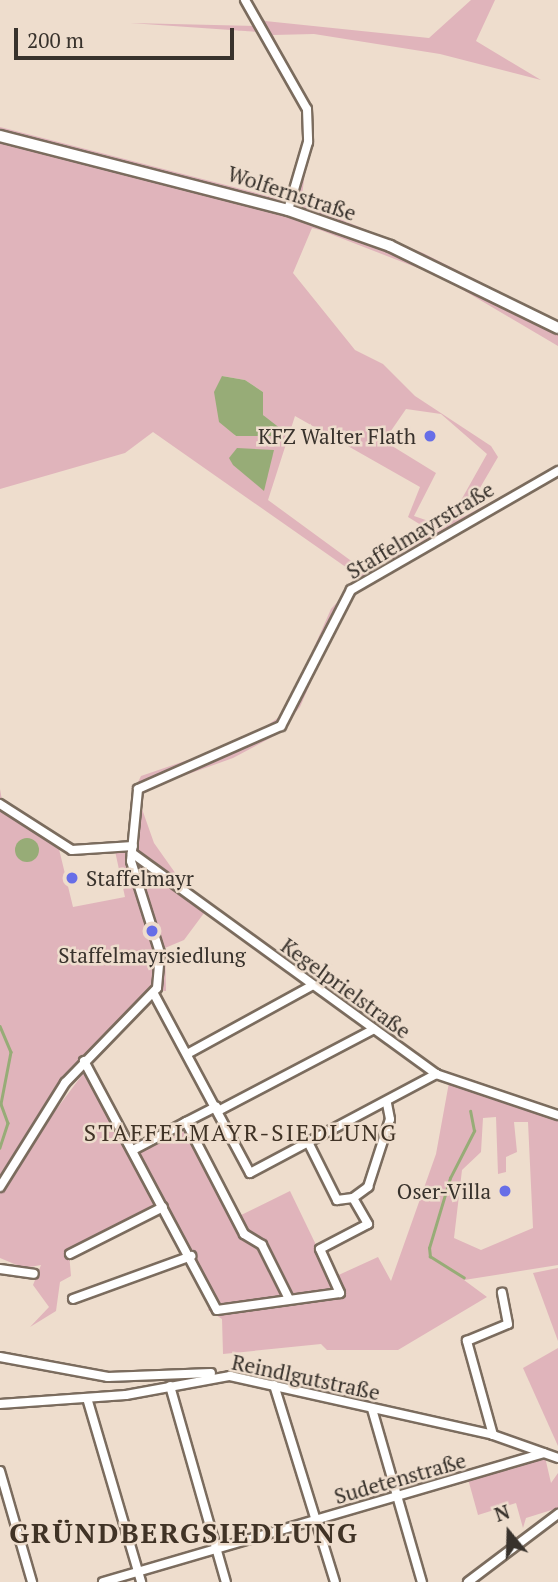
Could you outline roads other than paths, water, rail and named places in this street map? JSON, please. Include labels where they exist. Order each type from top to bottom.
[{"type":"main road","name":"Wolfernstraße","points":[[0,136],[288,210],[390,246],[558,328]]},
{"type":"street","points":[[245,0],[307,109],[308,142],[288,210]]},
{"type":"street","name":"Staffelmayrstraße","points":[[154,995],[160,953],[136,885],[133,850],[141,785],[244,747],[287,719],[351,590],[558,471]]},
{"type":"street","points":[[0,804],[72,850],[133,850]]},
{"type":"street","name":"Kegelprielstraße","points":[[133,850],[153,872],[436,1074],[558,1115]]},
{"type":"street","points":[[136,885],[139,876],[153,872]]},
{"type":"street","points":[[189,1052],[313,985]]},
{"type":"street","points":[[0,1187],[84,1061],[154,995],[189,1052],[250,1173],[387,1103],[436,1074]]},
{"type":"street","points":[[133,1150],[374,1029]]},
{"type":"street","points":[[84,1061],[191,1256],[217,1310],[340,1293],[320,1248],[368,1224],[354,1198]]},
{"type":"street","points":[[308,1142],[337,1200],[354,1198],[368,1187],[390,1119],[387,1103]]},
{"type":"street","points":[[187,1122],[244,1234],[262,1245],[289,1299]]},
{"type":"street","points":[[70,1254],[163,1207]]},
{"type":"street","points":[[73,1299],[191,1256]]},
{"type":"street","points":[[0,1269],[34,1274]]},
{"type":"street","points":[[493,1435],[467,1341],[508,1324],[502,1293]]},
{"type":"street","points":[[0,1357],[108,1377],[168,1370],[217,1375]]},
{"type":"street","name":"Reindlgutstraße","points":[[0,1404],[87,1398],[170,1386],[217,1375],[274,1385],[493,1435],[558,1458]]},
{"type":"street","points":[[274,1385],[335,1582]]},
{"type":"street","points":[[170,1386],[226,1582]]},
{"type":"street","points":[[87,1398],[141,1582]]},
{"type":"street","points":[[372,1409],[422,1582]]},
{"type":"street","name":"Sudetenstraße","points":[[103,1582],[544,1452]]},
{"type":"street","points":[[0,1471],[32,1582]]},
{"type":"street","points":[[468,1582],[558,1514]]},
{"type":"waterway","points":[[0,1026],[11,1052],[1,1104],[8,1123],[0,1148]]},
{"type":"waterway","points":[[464,1278],[430,1257],[429,1248],[450,1178],[474,1131],[470,1111]]},
{"type":"place","name":"KFZ Walter Flath","points":[[430,436]]},
{"type":"place","name":"Staffelmayr","points":[[72,878]]},
{"type":"place","name":"Staffelmayrsiedlung","points":[[152,931]]},
{"type":"place","name":"Oser-Villa","points":[[505,1191]]},
{"type":"district","name":"STAFFELMAYR-SIEDLUNG","points":[[241,1133]]},
{"type":"district","name":"GRÜNDBERGSIEDLUNG","points":[[184,1533]]}]
